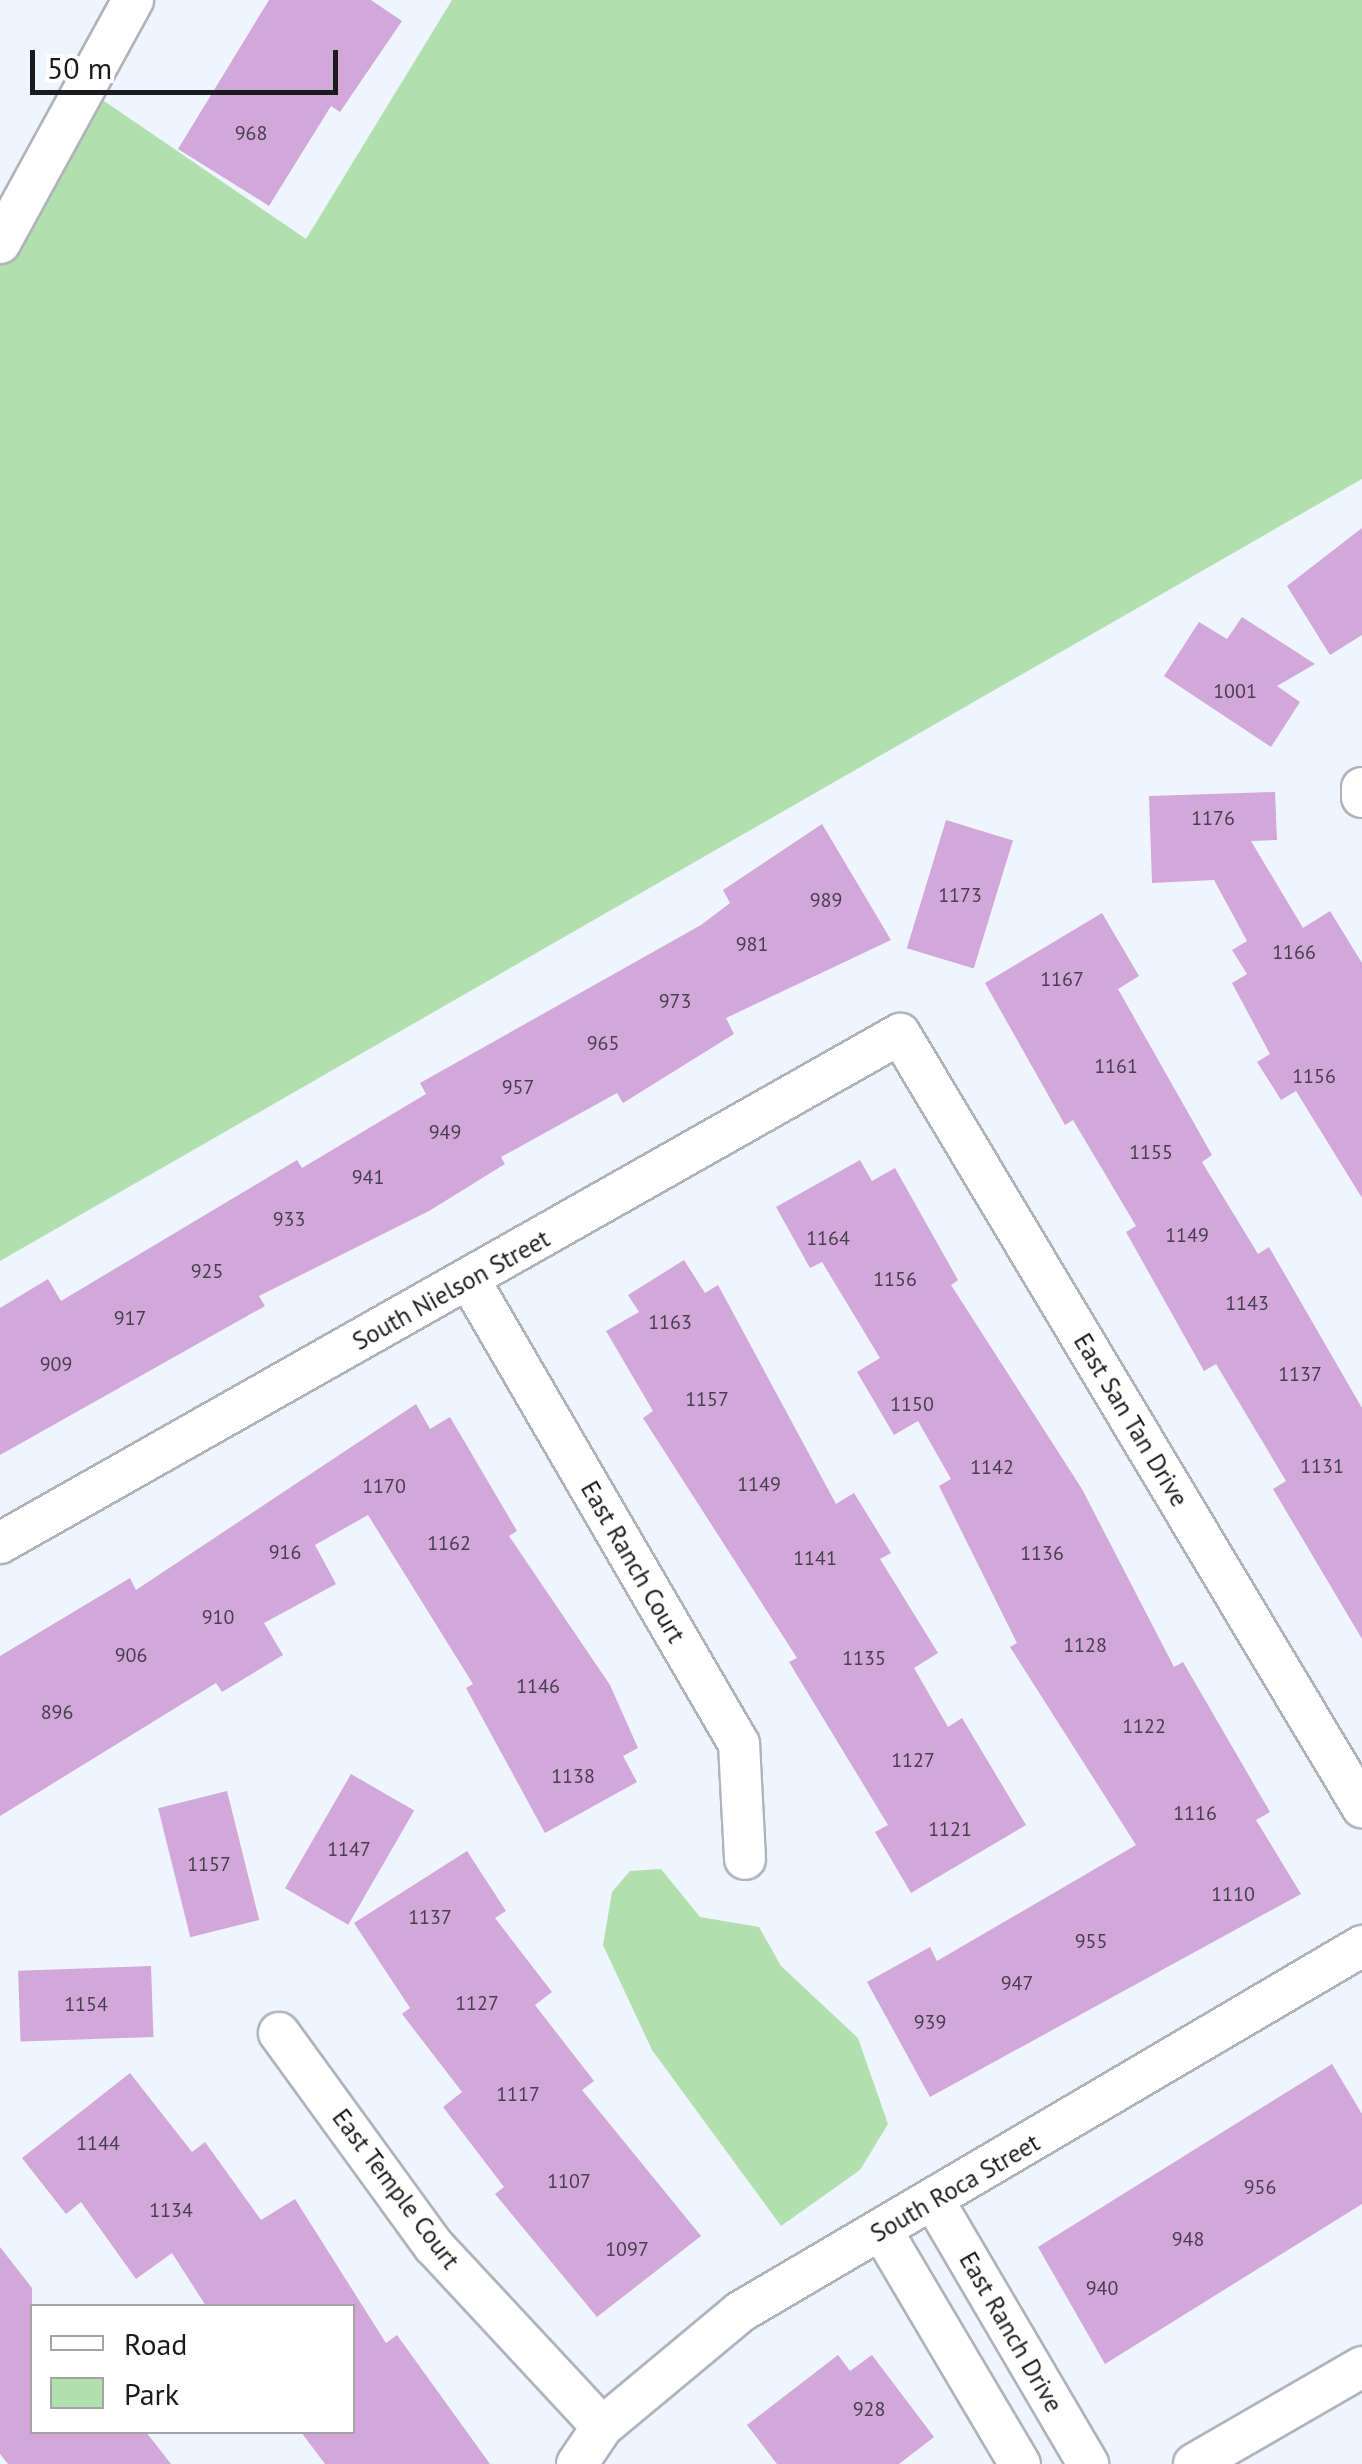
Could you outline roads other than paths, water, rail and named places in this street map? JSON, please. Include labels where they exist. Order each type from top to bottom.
[{"type":"street","points":[[0,243],[133,0]]},
{"type":"street","name":"South Nielson Street","points":[[0,1544],[900,1034]]},
{"type":"street","name":"East San Tan Drive","points":[[900,1034],[1362,1806]]},
{"type":"street","name":"East Ranch Court","points":[[470,1281],[739,1744],[745,1858]]},
{"type":"street","name":"South Roca Street","points":[[577,2464],[602,2426],[740,2312],[1362,1946]]},
{"type":"street","name":"East Temple Court","points":[[279,2034],[434,2246],[602,2426]]},
{"type":"street","name":"East Ranch Drive","points":[[934,2201],[1088,2464]]},
{"type":"street","points":[[882,2231],[1020,2464]]},
{"type":"street","points":[[1194,2464],[1362,2367]]}]
